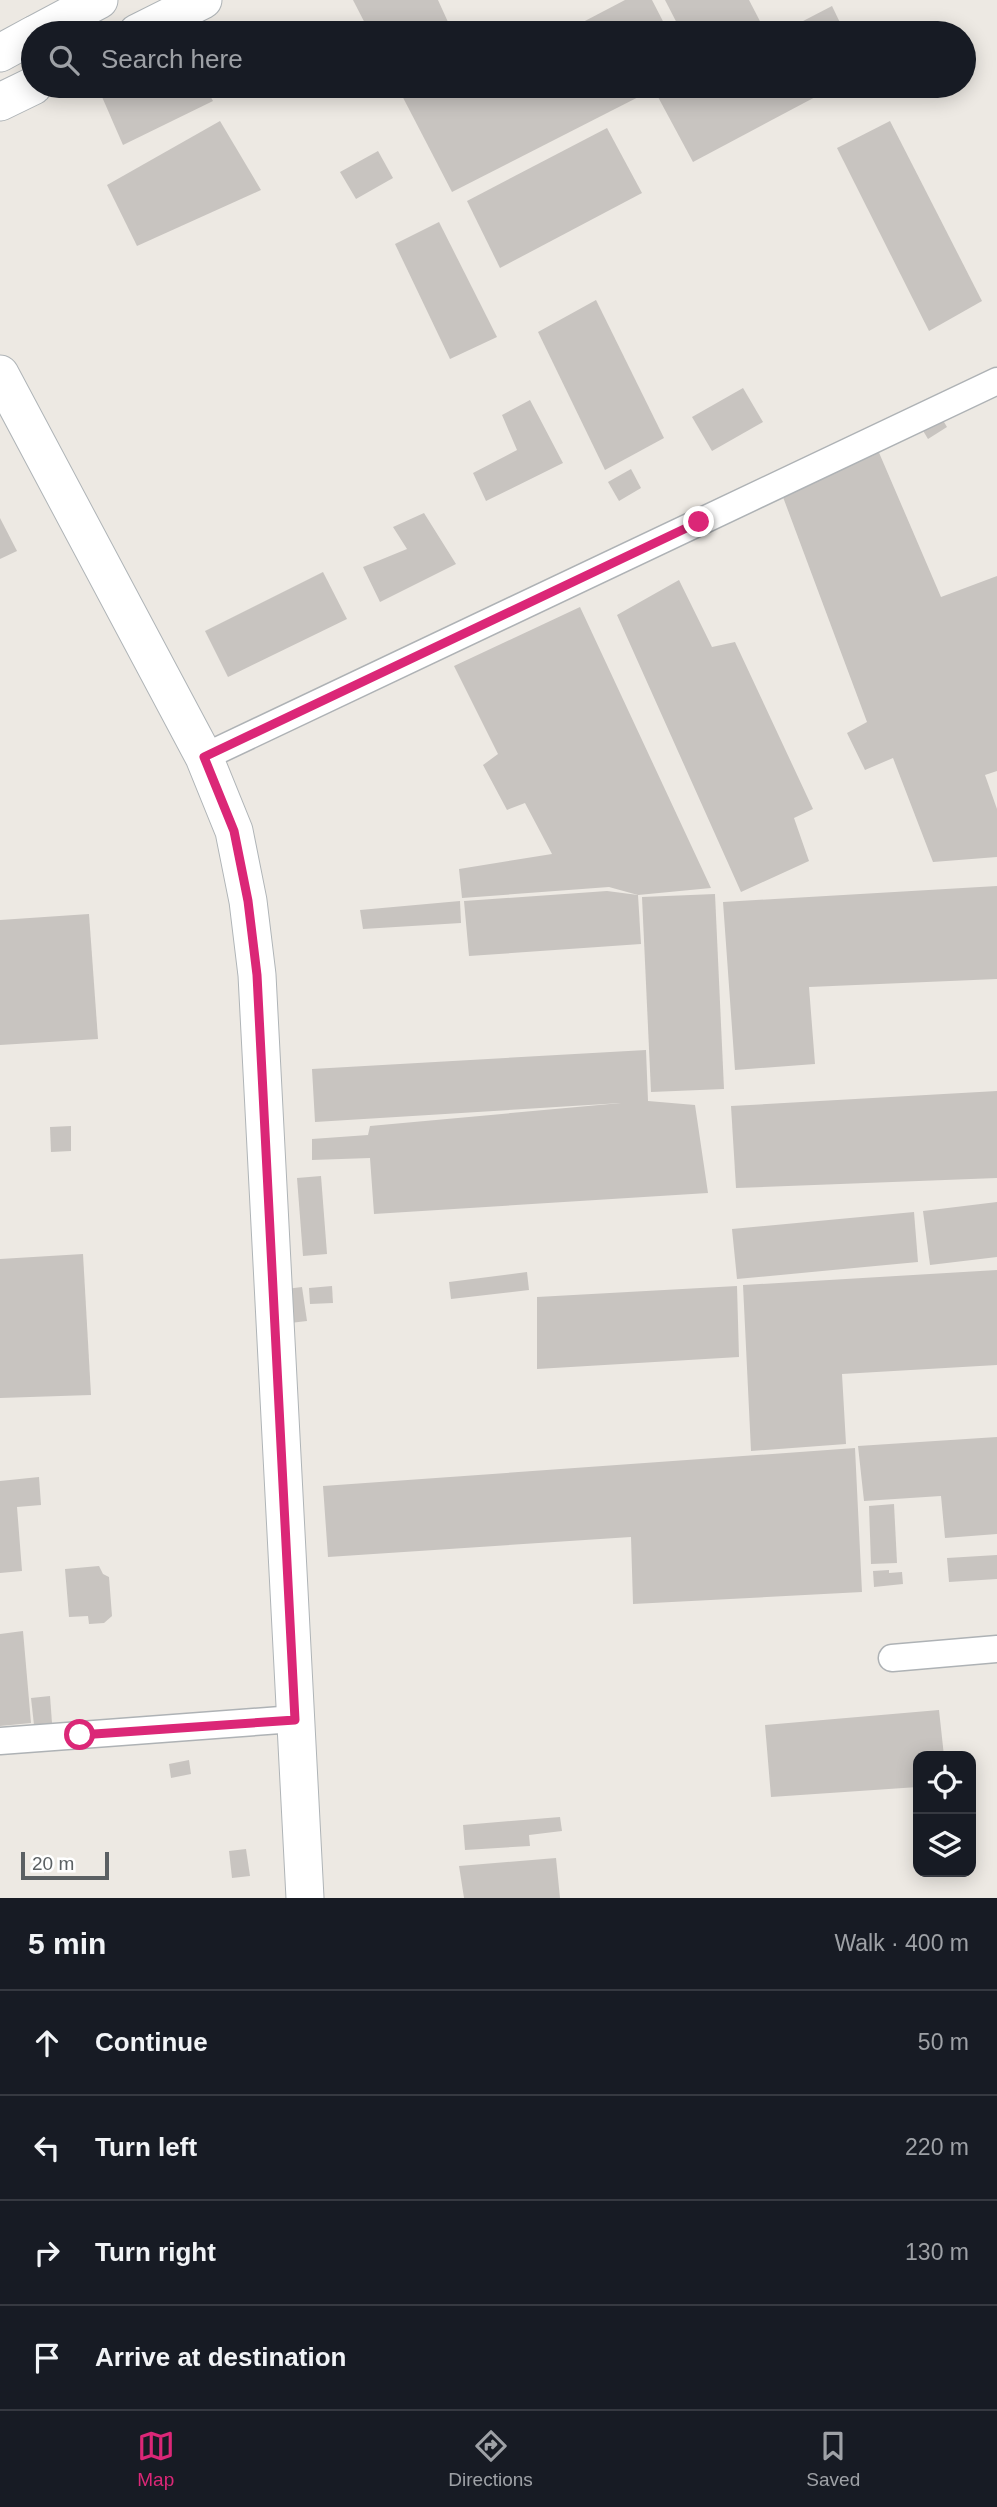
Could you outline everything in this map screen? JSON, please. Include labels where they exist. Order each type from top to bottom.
[{"type":"street","points":[[59,21],[99,0]]},
{"type":"street","points":[[161,21],[203,0]]},
{"type":"street","points":[[0,53],[21,42]]},
{"type":"street","points":[[0,102],[21,92]]},
{"type":"street","points":[[0,374],[204,757],[234,831],[248,901],[257,975],[305,1898]]},
{"type":"street","points":[[204,757],[997,381]]},
{"type":"street","points":[[892,1658],[997,1649]]},
{"type":"street","points":[[0,1741],[295,1720]]},
{"type":"building","points":[[353,0],[438,0],[448,21],[364,21]]},
{"type":"building","points":[[625,0],[652,0],[663,21],[585,21]]},
{"type":"building","points":[[665,0],[749,0],[760,21],[676,21]]},
{"type":"building","points":[[832,6],[839,21],[803,21]]},
{"type":"building","points":[[102,98],[211,98],[213,101],[123,145]]},
{"type":"building","points":[[403,98],[636,98],[452,192]]},
{"type":"building","points":[[659,98],[813,98],[693,162]]},
{"type":"building","points":[[220,121],[261,190],[137,246],[107,185]]},
{"type":"building","points":[[890,121],[982,301],[929,331],[837,148]]},
{"type":"building","points":[[607,128],[642,193],[500,268],[467,201]]},
{"type":"building","points":[[378,151],[393,178],[356,199],[340,172]]},
{"type":"building","points":[[439,222],[497,337],[450,359],[395,244]]},
{"type":"building","points":[[596,300],[664,438],[605,470],[538,332]]},
{"type":"building","points":[[743,388],[763,422],[712,451],[692,417]]},
{"type":"building","points":[[530,400],[563,463],[486,501],[473,473],[517,450],[502,415]]},
{"type":"building","points":[[938,412],[947,427],[928,439],[919,424]]},
{"type":"building","points":[[874,441],[941,597],[997,576],[997,771],[985,775],[997,809],[997,857],[933,862],[893,758],[865,770],[847,733],[867,722],[780,489]]},
{"type":"building","points":[[631,469],[641,488],[619,501],[608,482]]},
{"type":"building","points":[[424,513],[456,564],[380,602],[363,567],[407,549],[393,527]]},
{"type":"building","points":[[0,518],[17,551],[0,559]]},
{"type":"building","points":[[323,572],[347,619],[228,677],[205,631]]},
{"type":"building","points":[[679,580],[712,647],[735,642],[813,809],[794,818],[809,861],[741,892],[617,615]]},
{"type":"building","points":[[580,607],[711,888],[638,895],[609,887],[462,898],[459,869],[552,854],[525,803],[507,810],[483,765],[498,754],[454,666]]},
{"type":"building","points":[[997,886],[997,979],[809,987],[815,1064],[735,1070],[723,902]]},
{"type":"building","points":[[607,891],[638,895],[641,944],[469,956],[464,901]]},
{"type":"building","points":[[715,894],[724,1089],[651,1092],[642,897]]},
{"type":"building","points":[[460,901],[461,923],[363,929],[360,910]]},
{"type":"building","points":[[89,914],[98,1039],[0,1045],[0,920]]},
{"type":"building","points":[[646,1050],[648,1101],[695,1105],[708,1193],[374,1214],[370,1158],[312,1160],[312,1139],[368,1135],[370,1126],[621,1103],[315,1122],[312,1069]]},
{"type":"building","points":[[997,1091],[997,1178],[736,1188],[731,1106]]},
{"type":"building","points":[[71,1126],[71,1151],[51,1152],[50,1127]]},
{"type":"building","points":[[321,1176],[327,1254],[303,1256],[297,1178]]},
{"type":"building","points":[[997,1202],[997,1257],[930,1265],[923,1211]]},
{"type":"building","points":[[914,1212],[918,1262],[737,1279],[732,1229]]},
{"type":"building","points":[[83,1254],[91,1395],[0,1398],[0,1259]]},
{"type":"building","points":[[997,1270],[997,1365],[842,1374],[846,1444],[751,1451],[743,1285]]},
{"type":"building","points":[[527,1272],[529,1290],[451,1299],[449,1282]]},
{"type":"building","points":[[332,1286],[333,1303],[310,1304],[309,1288]]},
{"type":"building","points":[[737,1286],[739,1357],[537,1369],[537,1297]]},
{"type":"building","points":[[302,1287],[307,1321],[290,1323],[286,1289]]},
{"type":"building","points":[[997,1437],[997,1534],[945,1538],[941,1496],[864,1501],[858,1446]]},
{"type":"building","points":[[855,1448],[862,1592],[633,1604],[631,1537],[328,1557],[323,1486]]},
{"type":"building","points":[[39,1477],[41,1505],[17,1507],[22,1571],[0,1573],[0,1481]]},
{"type":"building","points":[[894,1504],[897,1563],[871,1564],[869,1506]]},
{"type":"building","points":[[997,1555],[997,1579],[949,1582],[947,1558]]},
{"type":"building","points":[[99,1566],[103,1574],[109,1577],[112,1616],[104,1623],[89,1624],[88,1616],[69,1617],[65,1569]]},
{"type":"building","points":[[889,1570],[889,1573],[902,1572],[903,1584],[874,1587],[873,1571]]},
{"type":"building","points":[[23,1631],[31,1723],[0,1726],[0,1634]]},
{"type":"building","points":[[50,1696],[52,1723],[34,1725],[31,1698]]},
{"type":"building","points":[[939,1710],[943,1751],[913,1751],[913,1787],[771,1797],[765,1725]]},
{"type":"building","points":[[189,1760],[191,1774],[171,1778],[169,1764]]},
{"type":"building","points":[[560,1817],[562,1831],[529,1835],[530,1846],[465,1850],[463,1825]]},
{"type":"building","points":[[246,1849],[250,1876],[232,1878],[229,1851]]},
{"type":"building","points":[[556,1858],[560,1898],[464,1898],[459,1866]]},
{"type":"route","points":[[80,1735],[295,1720],[257,975],[248,901],[234,831],[204,757],[699,522]]}]
